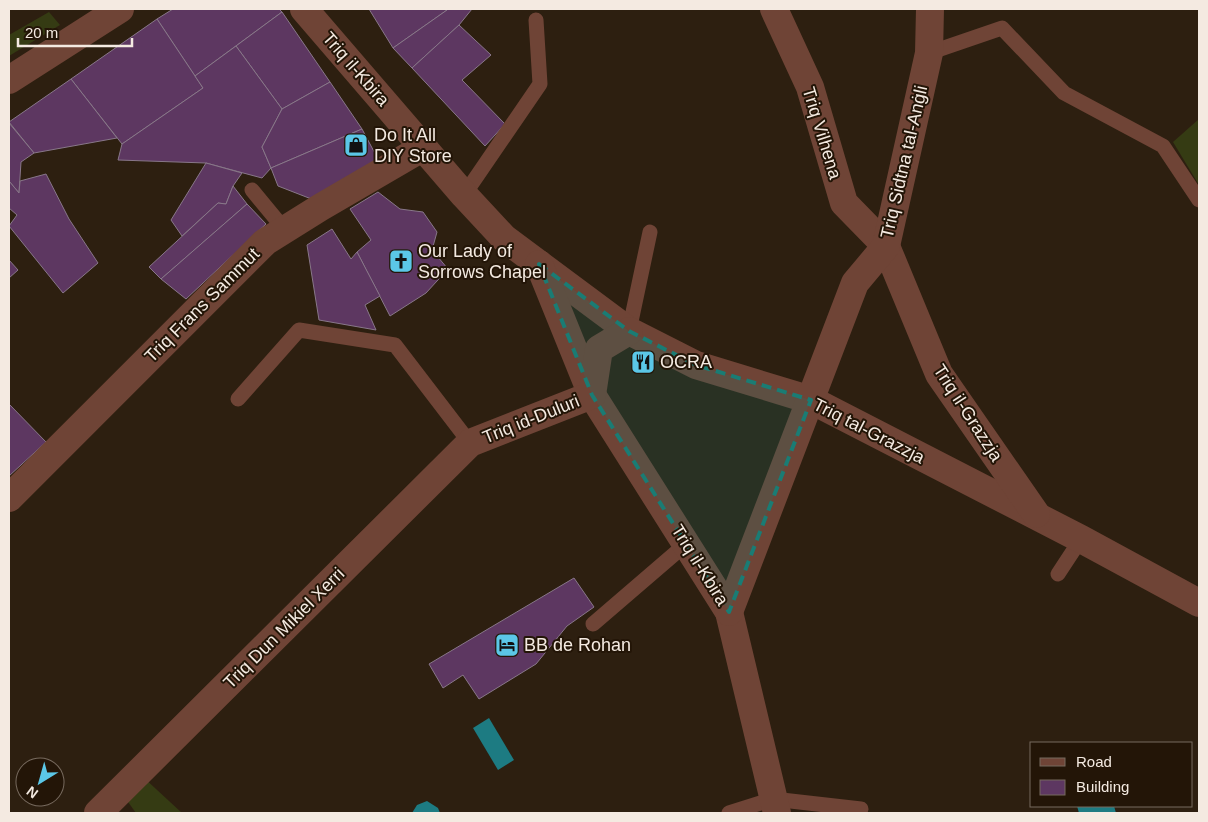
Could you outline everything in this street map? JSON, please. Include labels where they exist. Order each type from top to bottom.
[{"type":"street","points":[[9,80],[120,9]]},
{"type":"street","name":"Triq il-Kbira","points":[[304,9],[464,195],[504,238],[539,264],[592,395],[729,612],[775,806]]},
{"type":"street","name":"Triq Vilhena","points":[[774,9],[810,87],[844,204],[886,246]]},
{"type":"street","name":"Triq Sidtna tal-Anġli","points":[[729,612],[856,283],[886,246],[929,53],[930,9]]},
{"type":"street","name":"Triq Frans Sammut","points":[[9,498],[265,242],[424,147]]},
{"type":"street","name":"Triq il-Grazzja","points":[[886,246],[939,374],[1038,518]]},
{"type":"street","name":"Triq tal-Grazzja","points":[[539,264],[629,331],[696,365],[811,400],[1081,539],[1199,604]]},
{"type":"street","points":[[592,395],[599,349],[629,331]]},
{"type":"street","name":"Triq id-Duluri","points":[[470,443],[592,395]]},
{"type":"street","name":"Triq Dun Mikiel Xerri","points":[[100,813],[470,443]]},
{"type":"lane","points":[[464,195],[540,84],[536,20]]},
{"type":"lane","points":[[929,53],[1002,28],[1064,92],[1163,146],[1199,200]]},
{"type":"lane","points":[[252,190],[285,230]]},
{"type":"lane","points":[[629,331],[650,232]]},
{"type":"lane","points":[[238,398],[299,330],[395,345],[470,443]]},
{"type":"lane","points":[[1058,574],[1081,539]]},
{"type":"lane","points":[[593,624],[686,544]]},
{"type":"lane","points":[[729,813],[775,806],[861,809]]},
{"type":"highlighted area","points":[[539,264],[629,331],[696,365],[811,400],[729,612],[686,544],[592,395]]},
{"type":"green space","points":[[49,12],[60,25],[9,56],[9,35]]},
{"type":"green space","points":[[1199,119],[1199,185],[1173,142]]},
{"type":"green space","points":[[143,777],[182,813],[136,813],[123,795]]},
{"type":"water","points":[[489,718],[514,760],[498,770],[473,728]]},
{"type":"water","points":[[427,801],[438,808],[440,813],[412,813],[417,805]]},
{"type":"water","points":[[1077,807],[1114,807],[1116,813],[1079,813]]},
{"type":"building","points":[[173,9],[279,9],[282,12],[195,76],[157,19]]},
{"type":"building","points":[[369,9],[446,9],[447,10],[393,48]]},
{"type":"building","points":[[446,9],[472,9],[459,25],[412,68],[393,48]]},
{"type":"building","points":[[282,12],[330,82],[282,109],[236,46]]},
{"type":"building","points":[[157,19],[203,88],[122,144],[71,79]]},
{"type":"building","points":[[459,25],[491,55],[462,80],[505,124],[485,146],[412,68]]},
{"type":"building","points":[[236,46],[282,109],[262,147],[271,168],[262,178],[206,163],[118,160],[122,144],[203,88],[195,76]]},
{"type":"building","points":[[71,79],[117,138],[34,153],[9,122]]},
{"type":"building","points":[[330,82],[362,129],[271,168],[262,147],[282,109]]},
{"type":"building","points":[[9,123],[34,153],[21,162],[19,193],[9,181]]},
{"type":"building","points":[[362,129],[379,161],[314,200],[278,186],[271,168]]},
{"type":"building","points":[[206,163],[242,173],[233,186],[226,204],[218,203],[182,236],[171,220]]},
{"type":"building","points":[[46,174],[69,219],[98,263],[63,293],[9,226],[17,215],[9,208],[9,181],[19,193],[20,181]]},
{"type":"building","points":[[233,186],[247,204],[161,279],[149,267],[218,203],[226,204]]},
{"type":"building","name":"Our Lady of Sorrows Chapel","points":[[378,192],[400,209],[423,212],[437,232],[432,250],[448,269],[426,293],[390,316],[357,252],[371,240],[350,209]]},
{"type":"building","points":[[247,204],[266,224],[186,299],[161,279]]},
{"type":"building","points":[[332,229],[351,259],[357,252],[380,296],[365,305],[376,330],[319,320],[307,245]]},
{"type":"building","points":[[9,260],[18,270],[9,278]]},
{"type":"building","points":[[9,404],[46,442],[9,476]]},
{"type":"building","name":"BB de Rohan","points":[[574,578],[594,607],[567,626],[536,664],[479,699],[463,675],[443,688],[429,664]]},
{"type":"place","name":"Do It All DIY Store","points":[[356,145]]},
{"type":"place","name":"Our Lady of Sorrows Chapel","points":[[401,261]]},
{"type":"place","name":"OCRA","points":[[643,362]]},
{"type":"place","name":"BB de Rohan","points":[[507,645]]}]
